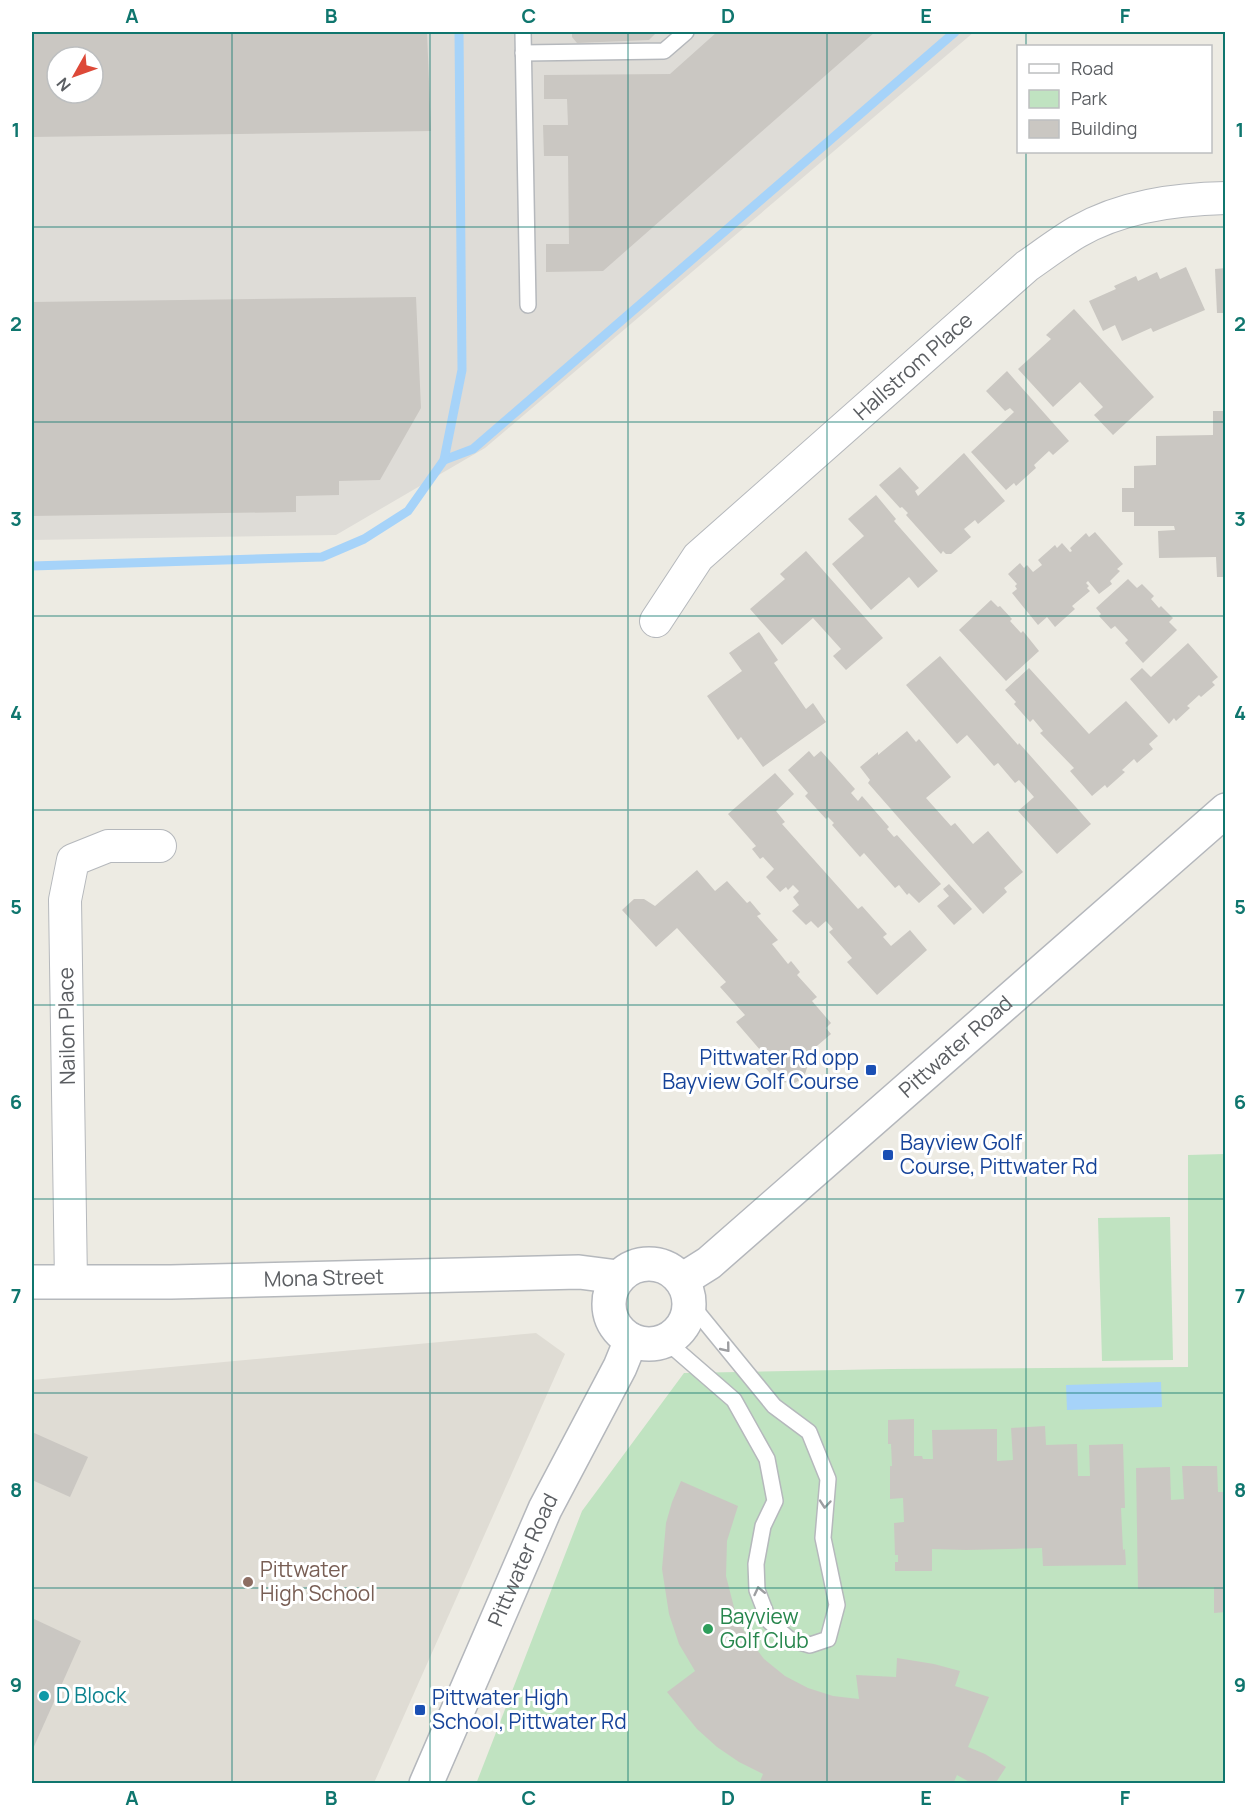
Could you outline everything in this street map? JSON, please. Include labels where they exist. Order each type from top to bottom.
[{"type":"main road","name":"Pittwater Road","points":[[686,1291],[709,1263],[1226,810]]},
{"type":"main road","points":[[650,1263],[668,1268],[686,1291],[687,1318],[679,1332],[666,1341],[642,1344],[631,1340],[616,1329],[609,1312],[609,1293],[618,1277],[632,1266],[650,1263]]},
{"type":"main road","name":"Mona Street","points":[[32,1282],[171,1282],[579,1272],[618,1277]]},
{"type":"main road","name":"Pittwater Road","points":[[426,1784],[545,1509],[620,1367],[631,1340]]},
{"type":"street","name":"Hallstrom Place","points":[[656,621],[698,556],[1027,266],[1078,231],[1125,211],[1186,199],[1226,198]]},
{"type":"street","name":"Nailon Place","points":[[71,1282],[65,900],[73,860],[108,846],[160,846]]},
{"type":"lane","points":[[523,32],[528,305]]},
{"type":"lane","points":[[524,53],[664,51],[686,32]]},
{"type":"lane","points":[[666,1341],[734,1400],[767,1459],[775,1501],[763,1526],[756,1564],[757,1590],[769,1622],[789,1639],[810,1645],[828,1639],[837,1605],[823,1538],[828,1479],[809,1432],[774,1407],[686,1291]]},
{"type":"shaded area","points":[[32,32],[974,32],[485,448],[336,535],[32,540]]},
{"type":"shaded area","name":"Pittwater High School","points":[[536,1333],[565,1354],[374,1783],[32,1784],[32,1380]]},
{"type":"green space","name":"Bayview Golf Club","points":[[1225,1154],[1225,1783],[476,1784],[582,1511],[684,1373],[1188,1367],[1188,1155]]},
{"type":"green space","points":[[1170,1217],[1173,1360],[1102,1361],[1098,1218]]},
{"type":"water","points":[[1161,1382],[1162,1407],[1067,1410],[1066,1385]]},
{"type":"building","points":[[32,32],[427,32],[431,131],[32,137]]},
{"type":"building","points":[[572,32],[657,32],[649,40],[577,43],[572,37]]},
{"type":"building","points":[[717,32],[875,32],[603,271],[546,272],[546,244],[569,244],[568,156],[544,156],[543,125],[568,125],[567,99],[544,99],[544,75],[670,74]]},
{"type":"building","points":[[1186,267],[1205,310],[1153,332],[1151,328],[1122,341],[1115,325],[1103,331],[1089,301],[1116,289],[1114,286],[1136,276],[1138,281],[1157,272],[1160,279]]},
{"type":"building","points":[[1226,268],[1226,313],[1217,313],[1215,269]]},
{"type":"building","points":[[416,297],[421,408],[380,480],[339,481],[339,495],[296,496],[296,512],[32,516],[32,302]]},
{"type":"building","points":[[1074,309],[1154,397],[1113,435],[1094,415],[1103,407],[1080,382],[1053,407],[1018,369],[1051,339],[1046,335]]},
{"type":"building","points":[[1007,371],[1069,441],[1053,455],[1049,451],[1034,465],[1036,468],[1016,486],[1014,483],[1006,490],[971,452],[1014,412],[1010,408],[1005,411],[986,391]]},
{"type":"building","points":[[1213,411],[1226,411],[1226,577],[1217,577],[1216,557],[1159,558],[1158,531],[1175,530],[1174,526],[1134,526],[1134,512],[1122,512],[1122,488],[1134,488],[1134,466],[1156,465],[1156,436],[1213,435]]},
{"type":"building","points":[[964,453],[1005,501],[978,524],[975,520],[964,529],[971,537],[951,554],[943,551],[941,554],[906,515],[908,513],[902,507],[900,508],[879,485],[900,467],[919,488],[915,491],[918,496]]},
{"type":"building","points":[[876,495],[896,519],[894,521],[938,571],[918,588],[909,577],[871,610],[832,564],[864,536],[848,519]]},
{"type":"building","points":[[1095,532],[1123,564],[1117,569],[1120,571],[1110,581],[1112,584],[1099,594],[1088,581],[1087,588],[1090,591],[1072,606],[1075,609],[1055,627],[1047,617],[1038,625],[1012,593],[1017,589],[1015,586],[1017,584],[1008,574],[1020,563],[1024,568],[1027,565],[1033,572],[1042,565],[1038,560],[1055,545],[1057,548],[1062,543],[1070,552],[1072,551],[1070,548],[1086,533],[1089,537]]},
{"type":"building","points":[[806,551],[883,638],[846,670],[833,656],[841,649],[813,618],[782,645],[750,609],[785,579],[780,574]]},
{"type":"building","points":[[1128,579],[1137,588],[1142,584],[1154,596],[1151,599],[1173,618],[1169,622],[1177,630],[1143,663],[1125,643],[1128,640],[1115,626],[1111,629],[1099,616],[1101,614],[1096,608]]},
{"type":"building","points":[[991,600],[998,607],[1000,606],[1012,619],[1010,621],[1021,633],[1023,631],[1039,651],[1006,681],[959,630]]},
{"type":"building","points":[[759,632],[778,660],[774,663],[806,709],[813,703],[826,722],[763,767],[741,737],[738,740],[707,696],[742,671],[729,653]]},
{"type":"building","points":[[1188,643],[1218,677],[1212,682],[1215,685],[1201,697],[1199,695],[1187,706],[1190,708],[1176,721],[1174,718],[1169,724],[1130,679],[1142,668],[1151,677]]},
{"type":"building","points":[[940,656],[1091,824],[1057,854],[1018,811],[1034,797],[1019,780],[1015,783],[998,763],[994,766],[967,735],[957,744],[906,685]]},
{"type":"building","points":[[1029,668],[1089,734],[1126,701],[1158,736],[1149,744],[1153,749],[1137,763],[1134,759],[1122,770],[1125,772],[1107,788],[1105,785],[1092,796],[1070,771],[1074,768],[1040,733],[1043,731],[1033,719],[1030,722],[1014,704],[1016,702],[1005,690]]},
{"type":"building","points":[[907,731],[916,742],[919,739],[951,777],[926,798],[951,826],[955,823],[973,844],[988,831],[1023,872],[1004,888],[1007,892],[983,914],[868,783],[870,780],[860,767]]},
{"type":"building","points":[[809,751],[814,757],[821,751],[855,789],[851,793],[858,801],[862,796],[889,827],[887,829],[894,837],[897,835],[941,884],[919,903],[909,893],[907,895],[899,885],[895,888],[864,853],[860,857],[832,825],[834,823],[828,817],[826,819],[805,796],[808,793],[788,770]]},
{"type":"building","points":[[775,773],[794,794],[776,811],[785,822],[782,824],[858,909],[862,906],[887,934],[883,937],[891,946],[910,930],[927,950],[877,995],[847,962],[852,958],[829,932],[833,929],[826,921],[818,928],[811,921],[806,925],[792,911],[799,905],[793,897],[799,891],[793,885],[788,890],[786,887],[780,892],[766,877],[774,869],[763,857],[760,859],[752,849],[756,846],[728,814]]},
{"type":"building","points":[[697,870],[715,891],[727,881],[747,903],[750,901],[761,914],[757,916],[778,940],[772,944],[788,964],[791,961],[800,972],[797,975],[817,997],[812,1001],[831,1023],[826,1028],[831,1034],[804,1057],[807,1068],[804,1077],[795,1083],[778,1082],[755,1056],[761,1051],[736,1022],[745,1015],[720,987],[726,982],[677,928],[656,947],[622,910],[634,899],[644,899],[655,906]]},
{"type":"building","points":[[949,884],[972,909],[954,925],[937,906],[949,896],[943,889]]},
{"type":"building","points":[[914,1419],[914,1456],[922,1456],[923,1459],[933,1459],[932,1430],[997,1429],[997,1461],[1013,1460],[1011,1428],[1045,1426],[1046,1445],[1077,1444],[1078,1476],[1090,1476],[1089,1445],[1123,1444],[1125,1508],[1121,1508],[1126,1565],[1043,1566],[1042,1548],[932,1549],[932,1571],[895,1571],[898,1555],[895,1555],[894,1523],[904,1522],[903,1498],[890,1499],[890,1466],[892,1466],[891,1444],[888,1444],[888,1420]]},
{"type":"building","points":[[32,1432],[88,1457],[70,1497],[32,1480]]},
{"type":"building","points":[[1182,1466],[1217,1466],[1218,1492],[1226,1492],[1226,1612],[1214,1613],[1214,1587],[1138,1589],[1136,1468],[1170,1467],[1171,1500],[1184,1499]]},
{"type":"building","name":"Bayview Golf Club","points":[[681,1481],[738,1506],[727,1541],[726,1576],[737,1619],[764,1659],[785,1676],[808,1688],[833,1696],[859,1699],[856,1675],[896,1677],[897,1658],[960,1671],[955,1686],[989,1697],[968,1747],[1006,1767],[995,1784],[973,1784],[957,1775],[953,1784],[759,1784],[763,1774],[717,1747],[697,1729],[667,1692],[695,1671],[679,1644],[669,1614],[662,1569],[666,1523]]},
{"type":"building","name":"D Block","points":[[32,1618],[81,1641],[32,1751]]},
{"type":"waterway","points":[[32,566],[322,557],[364,539],[408,511],[444,460],[462,370],[459,32]]},
{"type":"waterway","points":[[444,460],[473,449],[955,32]]},
{"type":"place","name":"Pittwater Rd opp Bayview Golf Course","points":[[871,1070]]},
{"type":"place","name":"Bayview Golf Course, Pittwater Rd","points":[[888,1155]]},
{"type":"place","name":"Pittwater High School","points":[[248,1582]]},
{"type":"place","name":"Bayview Golf Club","points":[[708,1629]]},
{"type":"place","name":"D Block","points":[[44,1696]]},
{"type":"place","name":"Pittwater High School, Pittwater Rd","points":[[420,1710]]}]
